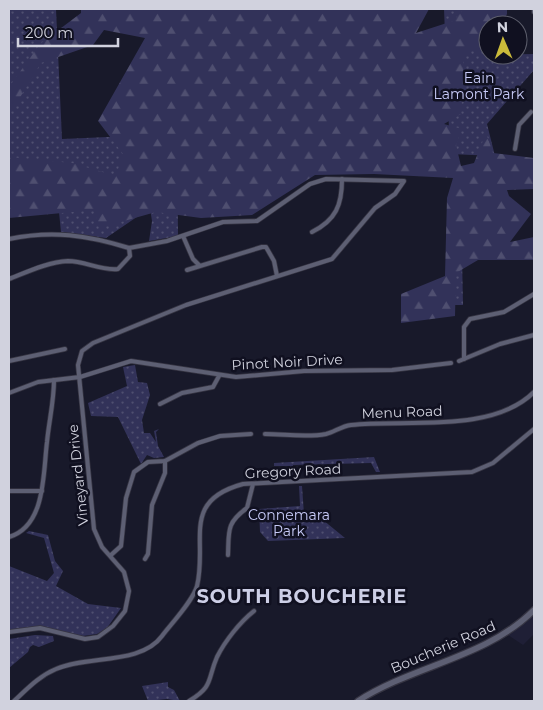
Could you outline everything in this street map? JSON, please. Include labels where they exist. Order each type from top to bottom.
[{"type":"main road","name":"Boucherie Road","points":[[358,701],[377,689],[492,642],[520,625],[534,610]]},
{"type":"street","points":[[515,149],[519,125],[533,112]]},
{"type":"street","points":[[9,239],[52,234],[79,234],[129,248],[183,236],[223,222],[257,221],[310,184],[342,179],[342,197],[339,207],[332,218],[312,232]]},
{"type":"street","name":"Vineyard Drive","points":[[9,632],[40,628],[85,639],[98,637],[113,626],[125,611],[129,591],[124,572],[102,547],[94,529],[78,365],[82,351],[93,343],[186,305],[332,259],[375,208],[395,194],[404,181],[342,179]]},
{"type":"street","points":[[183,236],[193,259],[199,265]]},
{"type":"street","points":[[187,270],[262,246],[266,247],[274,261],[277,276]]},
{"type":"street","points":[[9,278],[41,267],[69,261],[110,270],[118,269],[130,256],[129,248]]},
{"type":"street","points":[[464,359],[464,327],[470,319],[504,312],[534,294]]},
{"type":"street","points":[[459,361],[500,344],[534,335]]},
{"type":"street","points":[[9,361],[65,349]]},
{"type":"street","name":"Pinot Noir Drive","points":[[9,393],[38,382],[80,377],[131,361],[219,376],[236,377],[304,372],[392,370],[451,363]]},
{"type":"street","points":[[160,404],[182,394],[213,387],[219,376]]},
{"type":"street","points":[[9,537],[20,532],[30,523],[42,491],[54,398],[54,380]]},
{"type":"street","name":"Menu Road","points":[[265,434],[325,434],[348,425],[463,420],[490,416],[512,406],[534,392]]},
{"type":"street","name":"Gregory Road","points":[[14,701],[36,680],[54,669],[70,664],[140,653],[156,644],[196,588],[199,565],[199,527],[210,502],[229,488],[253,484],[472,472],[493,463],[534,429]]},
{"type":"street","points":[[111,555],[121,546],[126,498],[134,472],[148,462],[165,461],[198,443],[220,436],[251,434]]},
{"type":"street","points":[[145,559],[148,554],[152,505],[165,473],[165,461]]},
{"type":"street","points":[[228,555],[229,527],[235,517],[246,508],[253,484]]},
{"type":"street","points":[[9,491],[42,491]]},
{"type":"street","points":[[189,701],[202,693],[208,686],[218,656],[241,622],[254,611]]},
{"type":"shaded area","points":[[534,610],[534,634],[523,645],[508,635]]},
{"type":"green space","points":[[9,9],[56,9],[62,139],[177,134],[178,236],[149,241],[152,221],[150,208],[106,238],[61,232],[59,212],[9,214]]},
{"type":"green space","points":[[81,9],[429,9],[416,33],[453,21],[464,9],[507,9],[506,15],[478,15],[478,50],[464,52],[461,114],[444,124],[462,129],[456,145],[461,166],[474,163],[486,133],[493,153],[534,158],[534,189],[507,190],[509,196],[531,214],[510,242],[534,237],[534,260],[478,260],[456,273],[455,316],[401,323],[401,294],[445,276],[447,198],[453,178],[374,174],[315,175],[252,215],[201,218],[156,212],[99,228],[94,210],[9,218],[9,157],[72,163],[116,176],[123,154],[98,121],[145,38],[104,30],[93,45],[41,63],[16,104],[9,107],[9,87],[40,44],[81,13]]},
{"type":"green space","name":"Eain Lamont Park","points":[[444,9],[496,9],[493,15],[478,15],[478,65],[528,65],[528,54],[534,54],[534,70],[487,124],[495,156],[450,154]]},
{"type":"green space","points":[[453,257],[462,257],[463,305],[455,305]]},
{"type":"green space","points":[[135,365],[138,382],[147,383],[150,395],[142,420],[144,433],[150,433],[156,442],[154,431],[159,429],[156,432],[158,446],[164,457],[154,458],[147,455],[141,464],[118,417],[91,416],[88,403],[127,386],[123,367]]},
{"type":"green space","points":[[374,457],[380,472],[376,472],[371,463],[293,465],[293,477],[290,477],[290,466],[274,466],[274,463]]},
{"type":"green space","name":"Connemara Park","points":[[299,486],[302,486],[304,514],[316,520],[323,520],[345,538],[268,541],[260,532],[259,509],[300,506]]},
{"type":"green space","points":[[29,531],[48,535],[55,561],[63,571],[56,586],[88,604],[121,608],[107,628],[97,634],[83,636],[36,627],[9,631],[9,566],[47,581],[54,573],[44,538],[26,533]]},
{"type":"green space","points":[[35,635],[53,636],[54,641],[39,647],[33,645],[28,652],[9,668],[9,639]]},
{"type":"green space","points":[[168,682],[168,687],[174,690],[180,701],[167,699],[148,701],[142,686]]},
{"type":"district","name":"SOUTH BOUCHERIE","points":[[302,596]]}]
